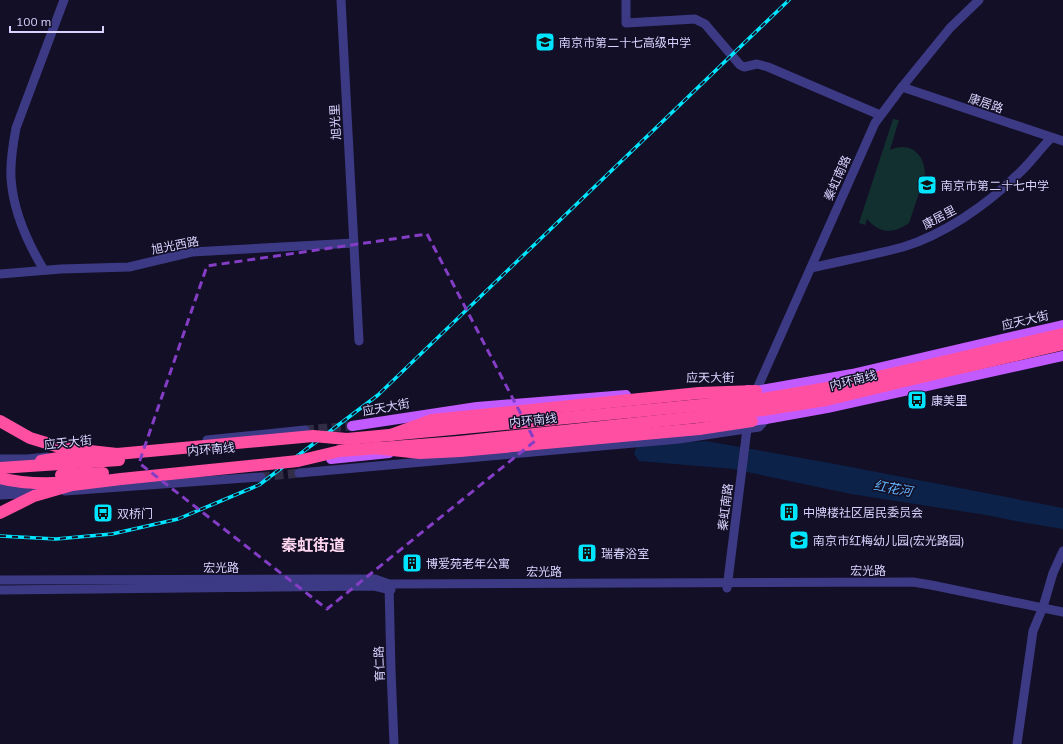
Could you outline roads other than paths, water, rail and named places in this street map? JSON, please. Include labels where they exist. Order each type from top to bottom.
[{"type":"highway","name":"内环南线","points":[[0,469],[347,439],[763,399],[839,386],[1063,334]]},
{"type":"highway","name":"内环南线","points":[[0,478],[103,473],[336,455],[374,448],[459,442],[763,410],[826,400],[1063,344]]},
{"type":"highway","points":[[391,434],[432,420],[699,394],[756,391]]},
{"type":"highway","points":[[0,421],[30,438],[63,448],[117,454]]},
{"type":"highway","points":[[374,448],[420,453],[460,451],[699,428],[749,428]]},
{"type":"highway","points":[[0,469],[30,462],[64,457],[117,454],[313,436],[347,439]]},
{"type":"highway","points":[[0,478],[40,483],[121,478],[298,462],[336,455]]},
{"type":"highway","points":[[0,513],[34,496],[72,485],[121,478]]},
{"type":"main road","name":"应天大街","points":[[352,426],[415,415],[484,406],[699,389],[756,391],[852,374],[1063,325]]},
{"type":"main road","points":[[336,455],[698,424],[749,428],[766,419],[827,408],[1063,356]]},
{"type":"street","points":[[44,270],[33,252],[14,201],[11,176],[13,146],[16,128],[64,0]]},
{"type":"street","name":"旭光里","points":[[341,0],[359,341]]},
{"type":"street","points":[[626,0],[626,23],[695,19],[700,20],[731,56],[744,67],[757,64],[768,67],[880,115]]},
{"type":"street","name":"秦虹南路","points":[[727,586],[742,472],[756,391],[875,123],[950,28],[979,0]]},
{"type":"street","name":"康居路","points":[[902,87],[1063,141]]},
{"type":"street","name":"康居里","points":[[811,268],[904,246],[932,235],[973,212],[997,193],[1017,176],[1051,138]]},
{"type":"street","name":"旭光西路","points":[[0,274],[44,270],[129,267],[192,252],[354,243]]},
{"type":"street","points":[[299,473],[679,439],[749,428]]},
{"type":"street","name":"应天大街","points":[[0,459],[27,459],[305,430]]},
{"type":"street","points":[[0,487],[56,487],[254,469]]},
{"type":"street","points":[[0,496],[184,484],[261,477]]},
{"type":"street","points":[[1017,744],[1033,631],[1042,610],[1053,573],[1063,550]]},
{"type":"street","name":"宏光路","points":[[0,580],[375,579],[389,587]]},
{"type":"street","name":"宏光路","points":[[0,590],[374,586],[913,586],[1042,610],[1063,612]]},
{"type":"street","name":"育仁路","points":[[389,587],[394,744]]},
{"type":"street","name":"宏光路","points":[[1042,610],[1063,616]]},
{"type":"water","name":"红花河","points":[[706,441],[830,463],[1063,508],[1063,529],[986,515],[851,494],[733,469],[639,461],[634,454],[639,445]]},
{"type":"tunnel","points":[[305,430],[352,426]]},
{"type":"tunnel","points":[[261,477],[299,473]]},
{"type":"railway","points":[[0,536],[56,539],[112,534],[178,519],[259,485],[378,395],[789,0]]},
{"type":"place","name":"南京市第二十七高级中学","points":[[545,42]]},
{"type":"place","name":"南京市第二十七中学","points":[[927,185]]},
{"type":"place","name":"康美里","points":[[917,400]]},
{"type":"place","name":"中牌楼社区居民委员会","points":[[789,512]]},
{"type":"place","name":"双桥门","points":[[103,513]]},
{"type":"place","name":"南京市红梅幼儿园(宏光路园)","points":[[799,540]]},
{"type":"place","name":"瑞春浴室","points":[[587,553]]},
{"type":"place","name":"博爱苑老年公寓","points":[[412,563]]},
{"type":"district","name":"秦虹街道","points":[[313,545]]}]
